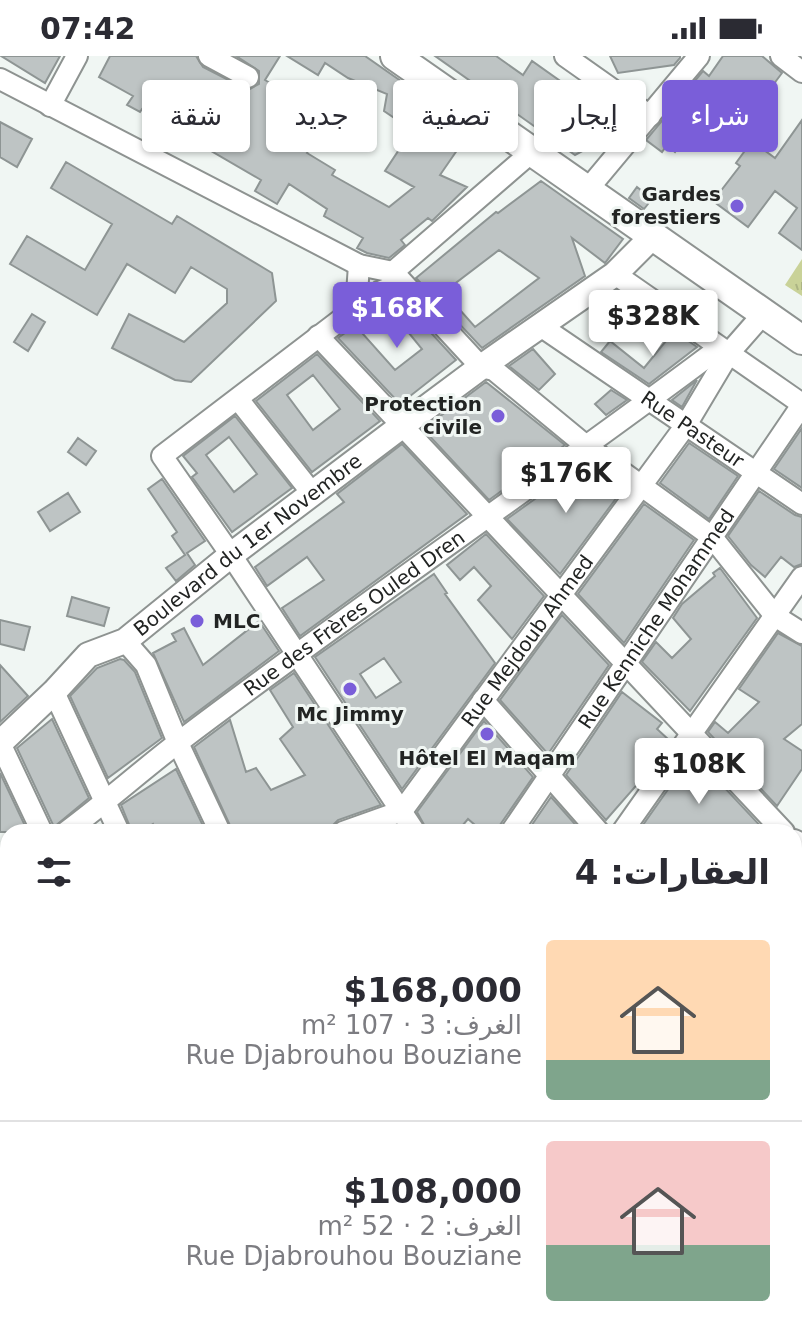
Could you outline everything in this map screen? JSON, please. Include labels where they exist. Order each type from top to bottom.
[{"type":"main road","points":[[395,56],[802,340]]},
{"type":"street","points":[[50,106],[77,56]]},
{"type":"street","points":[[209,56],[248,77]]},
{"type":"street","points":[[565,56],[650,116]]},
{"type":"street","points":[[588,189],[699,56]]},
{"type":"street","points":[[781,56],[802,72]]},
{"type":"street","points":[[0,79],[359,265],[397,278],[481,367],[494,370],[585,445],[712,537],[775,616],[802,633]]},
{"type":"street","points":[[410,824],[162,456],[397,278],[533,151]]},
{"type":"street","name":"Boulevard du 1er Novembre","points":[[0,743],[88,655],[125,641],[312,493],[481,367],[615,274],[654,235]]},
{"type":"street","points":[[356,308],[359,265]]},
{"type":"street","points":[[615,274],[802,404]]},
{"type":"street","name":"Rue Mejdoub Ahmed","points":[[402,811],[686,425],[729,353],[764,313]]},
{"type":"street","name":"Rue Pasteur","points":[[542,327],[802,504]]},
{"type":"street","points":[[318,336],[777,824]]},
{"type":"street","name":"Rue des Frères Ouled Dren","points":[[77,824],[178,743],[585,445],[710,355],[729,353]]},
{"type":"street","points":[[238,399],[312,493]]},
{"type":"street","name":"Rue Kenniche Mohammed","points":[[516,824],[802,404]]},
{"type":"street","points":[[628,824],[802,577]]},
{"type":"street","points":[[125,641],[146,665],[216,824]]},
{"type":"street","points":[[54,692],[115,824]]},
{"type":"street","points":[[483,700],[592,824]]},
{"type":"street","points":[[0,743],[38,824]]},
{"type":"street","points":[[365,824],[402,811]]},
{"type":"green space","points":[[802,259],[802,296],[785,285]]},
{"type":"building","points":[[1,56],[60,56],[45,83]]},
{"type":"building","points":[[110,56],[196,56],[203,67],[228,80],[142,80],[140,112],[127,105],[133,96],[99,77]]},
{"type":"building","points":[[236,56],[280,56],[265,80],[266,152],[308,152],[335,170],[332,175],[389,207],[414,187],[385,171],[398,152],[456,152],[440,175],[467,187],[432,221],[428,218],[401,240],[405,245],[389,258],[357,248],[363,238],[324,216],[327,209],[289,184],[277,204],[255,191],[261,180],[213,152],[250,152],[250,89],[259,84],[259,71]]},
{"type":"building","points":[[287,56],[365,56],[399,80],[393,80],[393,117],[384,111],[387,94],[377,90],[377,80],[353,80],[325,63],[318,75]]},
{"type":"building","points":[[435,56],[496,56],[523,75],[532,61],[559,80],[534,80],[534,126],[518,115],[518,80],[469,80]]},
{"type":"building","points":[[610,56],[680,58],[674,65],[618,73]]},
{"type":"building","points":[[723,56],[762,56],[782,73],[777,80],[696,80],[703,71],[709,76]]},
{"type":"building","points":[[802,120],[802,250],[779,233],[797,208],[775,191],[748,227],[713,201],[740,166],[736,163],[744,152],[767,152],[775,158]]},
{"type":"building","points":[[662,121],[662,152],[646,140]]},
{"type":"building","points":[[0,122],[32,139],[17,167],[0,157]]},
{"type":"building","points":[[66,162],[172,224],[177,216],[272,273],[276,301],[191,382],[175,380],[112,348],[129,314],[184,342],[227,303],[227,289],[191,267],[175,293],[127,264],[97,315],[10,264],[27,236],[85,270],[112,224],[51,188]]},
{"type":"building","points":[[541,181],[623,239],[605,263],[572,238],[585,276],[482,348],[416,278]],"holes":[[[499,250],[539,278],[475,327],[444,292]]]},
{"type":"building","points":[[637,187],[652,199],[644,209],[629,198]]},
{"type":"building","points":[[399,298],[456,360],[400,404],[338,338],[385,304]],"holes":[[[391,311],[422,349],[395,370],[362,333]]]},
{"type":"building","points":[[32,314],[45,322],[28,351],[14,342]]},
{"type":"building","points":[[674,331],[697,347],[649,384],[601,352],[610,341],[644,368]]},
{"type":"building","points":[[533,349],[555,374],[539,390],[509,366]]},
{"type":"building","points":[[317,354],[380,421],[312,472],[256,401]],"holes":[[[313,375],[340,409],[313,430],[287,395]]]},
{"type":"building","points":[[697,380],[682,407],[672,400]]},
{"type":"building","points":[[486,382],[565,445],[489,500],[423,429]]},
{"type":"building","points":[[611,390],[627,400],[606,415],[595,404]]},
{"type":"building","points":[[235,416],[292,488],[232,532],[192,477],[197,473],[183,456]],"holes":[[[229,437],[257,474],[234,492],[206,455]]]},
{"type":"building","points":[[802,428],[802,488],[774,469]]},
{"type":"building","points":[[78,438],[96,451],[86,465],[68,452]]},
{"type":"building","points":[[689,443],[738,476],[709,519],[660,483]]},
{"type":"building","points":[[402,444],[467,514],[300,636],[282,608],[324,580],[307,557],[267,586],[255,567],[344,502],[337,494]]},
{"type":"building","points":[[585,463],[623,489],[560,574],[507,519]]},
{"type":"building","points":[[162,479],[205,541],[187,553],[195,565],[176,581],[166,568],[185,555],[172,536],[177,532],[148,489]]},
{"type":"building","points":[[759,491],[802,517],[802,564],[794,567],[781,557],[765,577],[728,536]]},
{"type":"building","points":[[68,493],[80,512],[50,531],[38,512]]},
{"type":"building","points":[[644,504],[694,540],[624,643],[578,594]]},
{"type":"building","points":[[486,534],[544,596],[512,639],[478,600],[491,586],[474,567],[460,580],[447,565]]},
{"type":"building","points":[[720,568],[757,618],[690,711],[642,662],[656,642],[672,658],[691,639],[673,618],[682,604]]},
{"type":"building","points":[[434,574],[495,663],[402,789],[315,657]],"holes":[[[384,658],[401,682],[376,698],[360,674]]]},
{"type":"building","points":[[72,597],[109,608],[104,626],[67,616]]},
{"type":"building","points":[[562,615],[609,665],[548,754],[500,700]]},
{"type":"building","points":[[0,620],[30,627],[24,650],[0,644]]},
{"type":"building","points":[[259,621],[279,651],[184,722],[153,653],[176,641],[172,634],[184,628],[203,665]]},
{"type":"building","points":[[778,633],[802,646],[802,724],[784,739],[802,751],[802,769],[777,806],[708,732],[715,722],[728,733],[759,702],[739,689]]},
{"type":"building","points":[[120,659],[135,672],[162,738],[108,778],[70,696],[97,668]]},
{"type":"building","points":[[0,665],[28,696],[0,722]]},
{"type":"building","points":[[294,673],[381,805],[334,824],[229,824],[194,747],[230,720],[246,772],[256,768],[271,790],[305,775],[280,739],[293,727],[270,690]]},
{"type":"building","points":[[622,692],[662,723],[657,729],[670,741],[649,771],[606,820],[566,775]]},
{"type":"building","points":[[52,719],[89,798],[58,824],[53,824],[17,748]]},
{"type":"building","points":[[484,721],[533,777],[501,824],[474,824],[468,819],[464,824],[424,824],[417,812]]},
{"type":"building","points":[[693,754],[759,824],[644,824]]},
{"type":"building","points":[[176,769],[202,824],[129,824],[121,805]]},
{"type":"building","points":[[0,773],[24,824],[0,824]]},
{"type":"building","points":[[551,797],[575,824],[532,824]]},
{"type":"place","name":"Gardes forestiers","points":[[737,206]]},
{"type":"place","name":"Protection civile","points":[[498,416]]},
{"type":"place","name":"MLC","points":[[197,621]]},
{"type":"place","name":"Mc Jimmy","points":[[350,689]]},
{"type":"place","name":"Hôtel El Maqam","points":[[487,734]]}]
